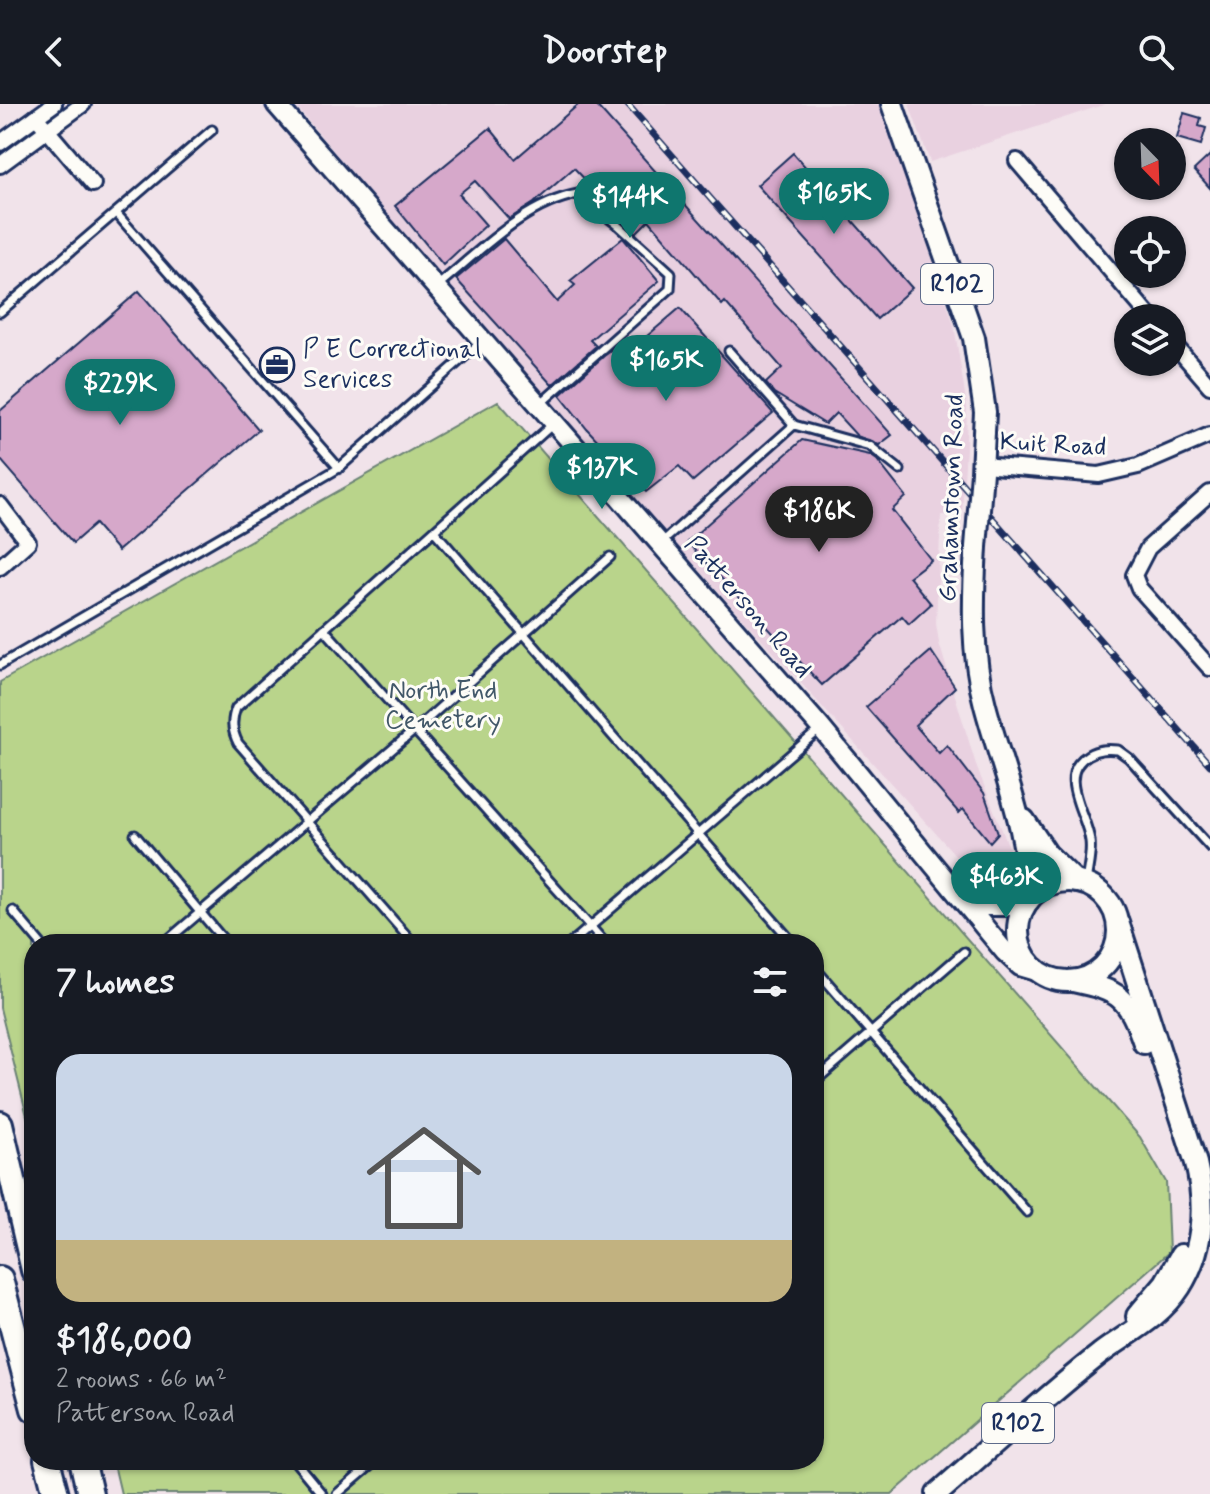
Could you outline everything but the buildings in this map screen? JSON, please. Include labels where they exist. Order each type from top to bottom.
[{"type":"highway","points":[[0,1124],[24,1227]]},
{"type":"highway","points":[[0,1279],[24,1371]]},
{"type":"highway","points":[[50,1470],[56,1494]]},
{"type":"highway","points":[[84,1470],[90,1494]]},
{"type":"main road","name":"Grahamstown Road","points":[[892,104],[974,338],[985,412],[976,547],[976,657],[984,702],[1029,867],[1027,904],[1018,934],[1021,948],[1037,971],[1054,979],[1113,990],[1129,1006],[1182,1160],[1190,1198],[1188,1233],[1178,1264],[1144,1309],[1101,1354]]},
{"type":"main road","name":"Grahamstown Road","points":[[937,1494],[1101,1354],[1151,1319],[1180,1286],[1198,1245],[1202,1209],[1196,1163],[1112,906],[1101,893],[1081,883],[1047,854],[1015,807]]},
{"type":"main road","points":[[1027,904],[1042,889],[1058,882],[1081,883]]},
{"type":"main road","points":[[1073,981],[1094,975],[1110,960],[1118,939],[1118,922]]},
{"type":"street","points":[[21,150],[5,139],[54,104]]},
{"type":"street","points":[[0,165],[83,104]]},
{"type":"street","name":"Patterson Road","points":[[276,104],[821,728],[1015,962],[1037,971]]},
{"type":"street","points":[[36,117],[93,184]]},
{"type":"street","points":[[1017,161],[1139,304]]},
{"type":"street","points":[[1186,358],[1210,386]]},
{"type":"street","name":"Kuit Road","points":[[982,468],[1099,475],[1138,466],[1210,435]]},
{"type":"street","points":[[1210,493],[1148,548],[1134,575],[1139,588],[1210,668]]},
{"type":"street","points":[[0,505],[28,542],[0,567]]},
{"type":"street","name":"Patterson Road","points":[[959,892],[984,906],[1027,904]]},
{"type":"lane","points":[[0,312],[212,130]]},
{"type":"lane","points":[[435,288],[497,232],[554,202],[578,194],[671,273],[670,289],[538,407]]},
{"type":"lane","points":[[116,213],[339,468]]},
{"type":"lane","points":[[0,665],[339,468],[481,342]]},
{"type":"lane","points":[[729,351],[794,425],[870,446],[900,470]]},
{"type":"lane","points":[[405,934],[238,743],[232,723],[236,708],[553,424]]},
{"type":"lane","points":[[659,545],[794,425]]},
{"type":"lane","points":[[435,532],[785,934]]},
{"type":"lane","points":[[175,934],[416,729],[610,557]]},
{"type":"lane","points":[[324,629],[598,934]]},
{"type":"lane","points":[[582,934],[821,728]]},
{"type":"lane","points":[[1081,883],[1091,843],[1076,798],[1073,774],[1082,759],[1093,752],[1118,750],[1129,758],[1210,847]]},
{"type":"lane","points":[[135,835],[219,934]]},
{"type":"lane","points":[[13,911],[33,934]]},
{"type":"lane","points":[[824,1073],[964,952]]},
{"type":"lane","points":[[824,979],[1027,1212]]},
{"type":"lane","points":[[302,1470],[322,1494]]},
{"type":"lane","points":[[337,1494],[365,1470]]},
{"type":"shaded area","points":[[294,104],[881,104],[954,325],[967,407],[962,515],[941,515],[936,623],[939,643],[977,768],[1019,872],[1014,883],[996,890],[984,887],[492,339]]},
{"type":"shaded area","points":[[909,104],[1106,104],[930,162]]},
{"type":"green space","name":"North End Cemetery","points":[[498,401],[1140,1137],[1166,1182],[1169,1252],[892,1494],[121,1494],[115,1470],[824,1470],[824,934],[24,934],[24,1104],[0,1008],[0,682]]},
{"type":"railway","points":[[627,104],[1210,765]]},
{"type":"place","name":"P E Correctional Services","points":[[277,365]]}]
